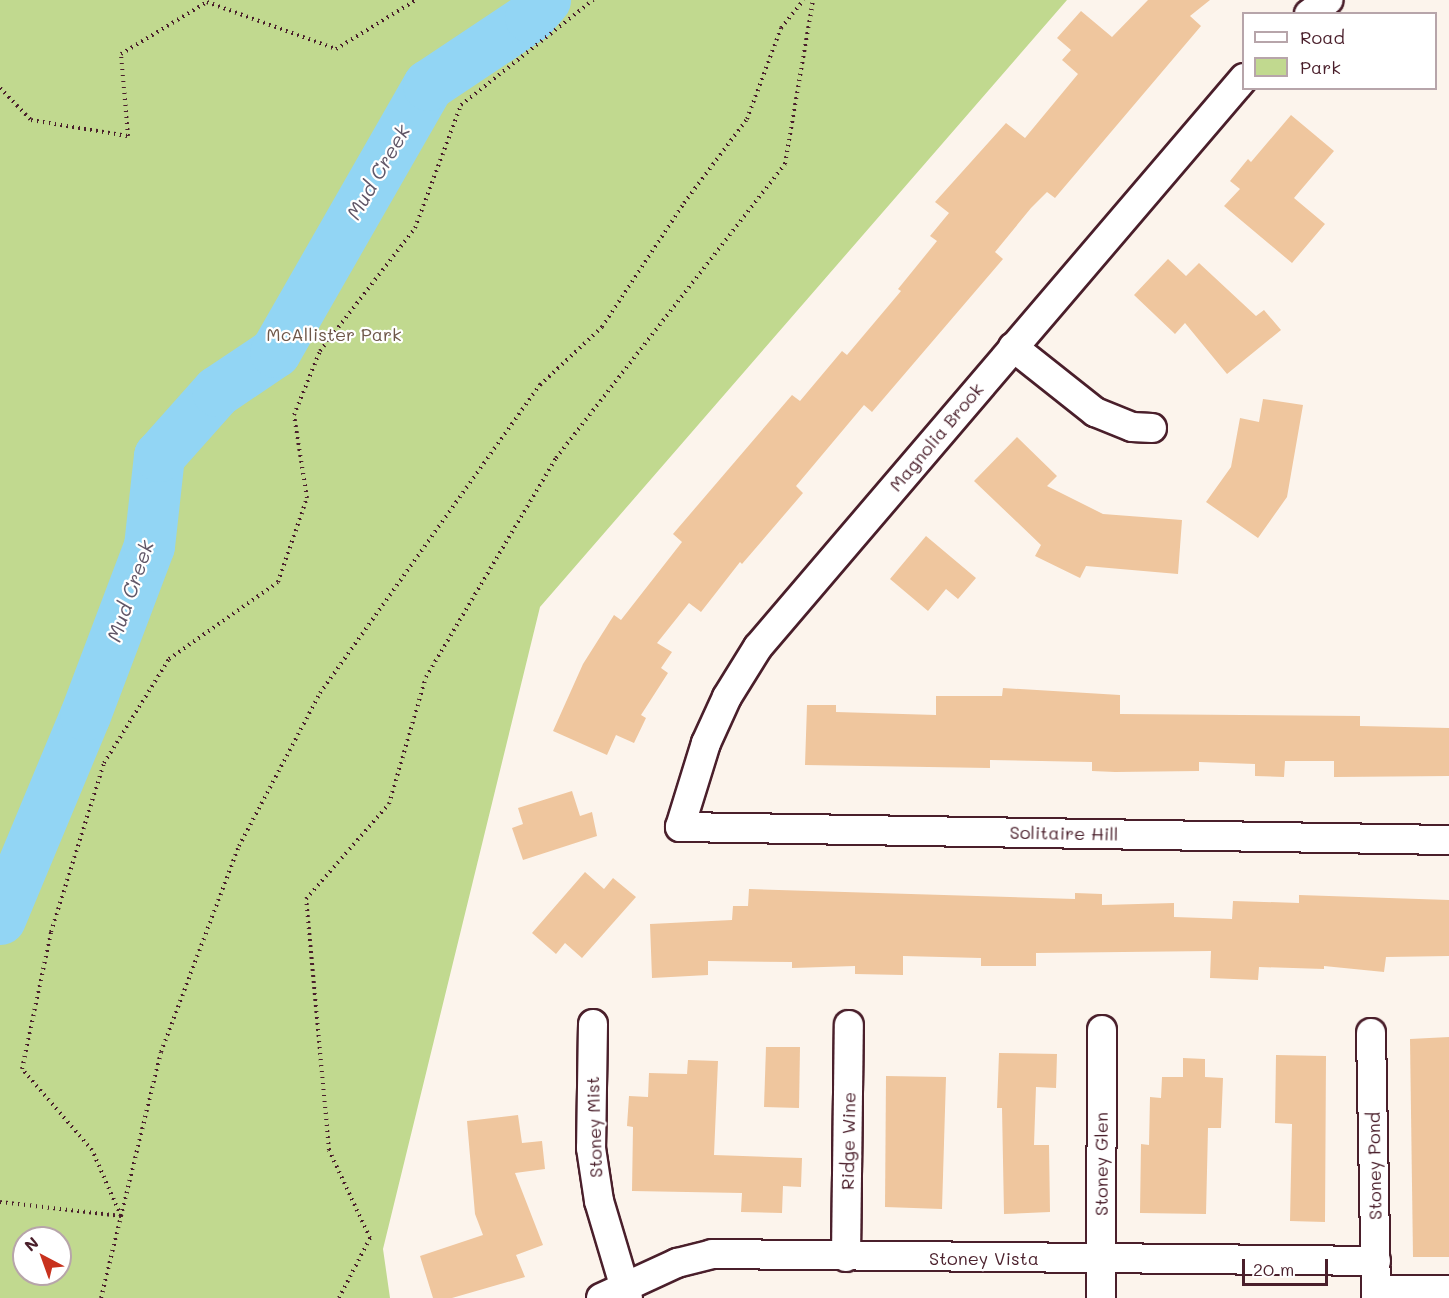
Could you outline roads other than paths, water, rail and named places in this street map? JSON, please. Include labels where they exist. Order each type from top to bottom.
[{"type":"street","points":[[1312,12],[1328,0]]},
{"type":"street","name":"Magnolia Brook","points":[[680,827],[706,743],[727,697],[758,647],[1242,80]]},
{"type":"street","points":[[1013,347],[1095,412],[1132,427],[1152,428]]},
{"type":"street","name":"Solitaire Hill","points":[[680,827],[1449,840]]},
{"type":"street","name":"Stoney Mist","points":[[593,1024],[591,1148],[618,1294]]},
{"type":"street","name":"Ridge Wine","points":[[846,1257],[849,1025]]},
{"type":"street","name":"Stoney Glen","points":[[1101,1298],[1102,1030]]},
{"type":"street","name":"Stoney Pond","points":[[1371,1033],[1376,1294]]},
{"type":"street","name":"Stoney Vista","points":[[618,1294],[678,1263],[712,1254],[1376,1261]]},
{"type":"street","points":[[1376,1294],[1449,1290]]},
{"type":"waterway","name":"Mud Creek","points":[[0,919],[85,715],[149,546],[159,456],[217,391],[275,352],[428,85],[530,17],[545,0]]},
{"type":"park label","name":"McAllister Park","points":[[334,334]]}]
